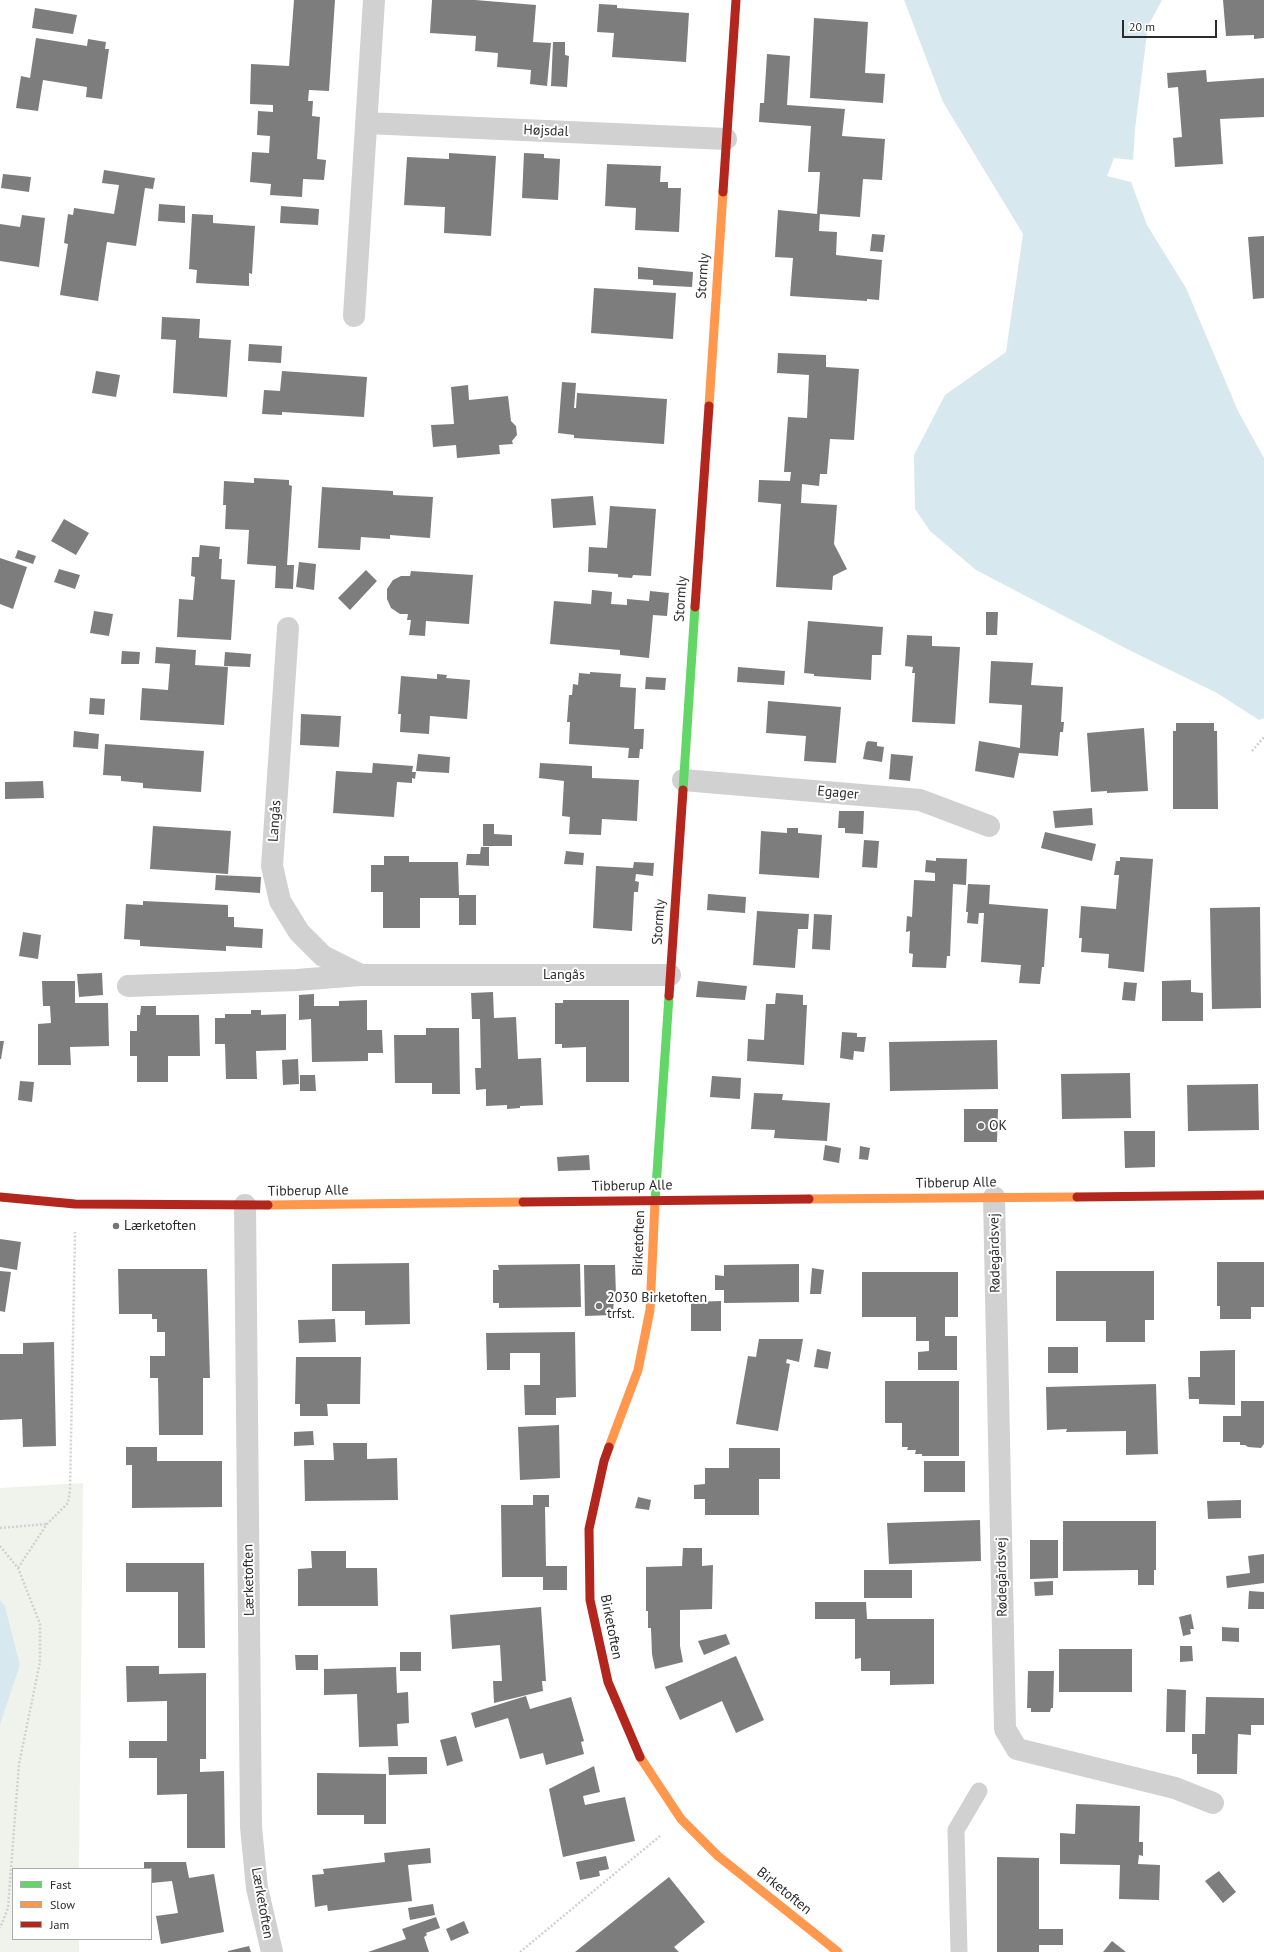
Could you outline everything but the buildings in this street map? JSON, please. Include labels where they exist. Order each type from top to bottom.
[{"type":"street","points":[[354,316],[374,0]]},
{"type":"street","name":"Stormly","points":[[655,1200],[736,0]]},
{"type":"street","name":"Højsdal","points":[[366,123],[726,139]]},
{"type":"street","name":"Langås","points":[[288,628],[272,866],[280,901],[300,932],[322,956],[361,975]]},
{"type":"street","name":"Egager","points":[[683,780],[920,800],[990,826]]},
{"type":"street","name":"Langås","points":[[128,986],[297,980],[361,975],[670,975]]},
{"type":"street","name":"Tibberup Alle","points":[[0,1197],[75,1204],[245,1205],[1264,1195]]},
{"type":"street","name":"Rødegårdsvej","points":[[994,1197],[1005,1729],[1017,1749],[1175,1788],[1213,1803]]},
{"type":"street","name":"Birketoften","points":[[655,1200],[650,1310],[638,1370],[604,1462],[589,1528],[590,1600],[608,1682],[636,1751],[681,1819],[718,1856],[838,1952]]},
{"type":"street","name":"Lærketoften","points":[[245,1205],[251,1827],[257,1888],[272,1952]]},
{"type":"lane","points":[[959,1952],[956,1830],[979,1790]]},
{"type":"path","points":[[1252,751],[1264,737]]},
{"type":"path","points":[[18,1568],[47,1524],[68,1503],[70,1490],[75,1204]]},
{"type":"path","points":[[0,1528],[47,1524]]},
{"type":"path","points":[[0,1546],[18,1568],[40,1624],[40,1662],[19,1764],[8,1908],[0,1928]]},
{"type":"path","points":[[520,1952],[681,1819]]},
{"type":"shaded area","points":[[904,0],[1162,0],[1148,26],[1135,129],[1133,160],[1114,158],[1107,176],[1131,182],[1147,225],[1186,288],[1238,411],[1264,458],[1264,718],[1259,720],[1217,693],[1129,650],[976,570],[930,531],[915,509],[914,455],[945,395],[1006,352],[1023,234],[943,102]]},
{"type":"shaded area","points":[[83,1483],[79,1868],[12,1868],[12,1940],[79,1940],[79,1952],[0,1952],[0,1725],[20,1665],[5,1606],[0,1600],[0,1488]]},
{"type":"shaded area","points":[[0,1600],[5,1606],[20,1665],[0,1725]]},
{"type":"traffic: fast","points":[[683,790],[695,607]]},
{"type":"traffic: fast","points":[[655,1202],[669,996]]},
{"type":"traffic: slow","points":[[709,406],[723,192]]},
{"type":"traffic: slow","points":[[809,1199],[1077,1197]]},
{"type":"traffic: slow","points":[[268,1205],[523,1202]]},
{"type":"traffic: slow","points":[[609,1447],[638,1370],[650,1310],[655,1202]]},
{"type":"traffic: slow","points":[[640,1757],[681,1819],[718,1856],[838,1952]]},
{"type":"traffic: jam","points":[[723,192],[736,0]]},
{"type":"traffic: jam","points":[[695,607],[709,406]]},
{"type":"traffic: jam","points":[[669,996],[683,790]]},
{"type":"traffic: jam","points":[[1077,1197],[1264,1195]]},
{"type":"traffic: jam","points":[[0,1197],[75,1204],[268,1205]]},
{"type":"traffic: jam","points":[[523,1202],[809,1199]]},
{"type":"traffic: jam","points":[[609,1447],[604,1461],[589,1529],[590,1600],[608,1682],[640,1757]]},
{"type":"place","name":"OK","points":[[981,1126]]},
{"type":"place","name":"Lærketoften","points":[[116,1226]]},
{"type":"place","name":"2030 Birketoften trfst.","points":[[599,1306]]}]
